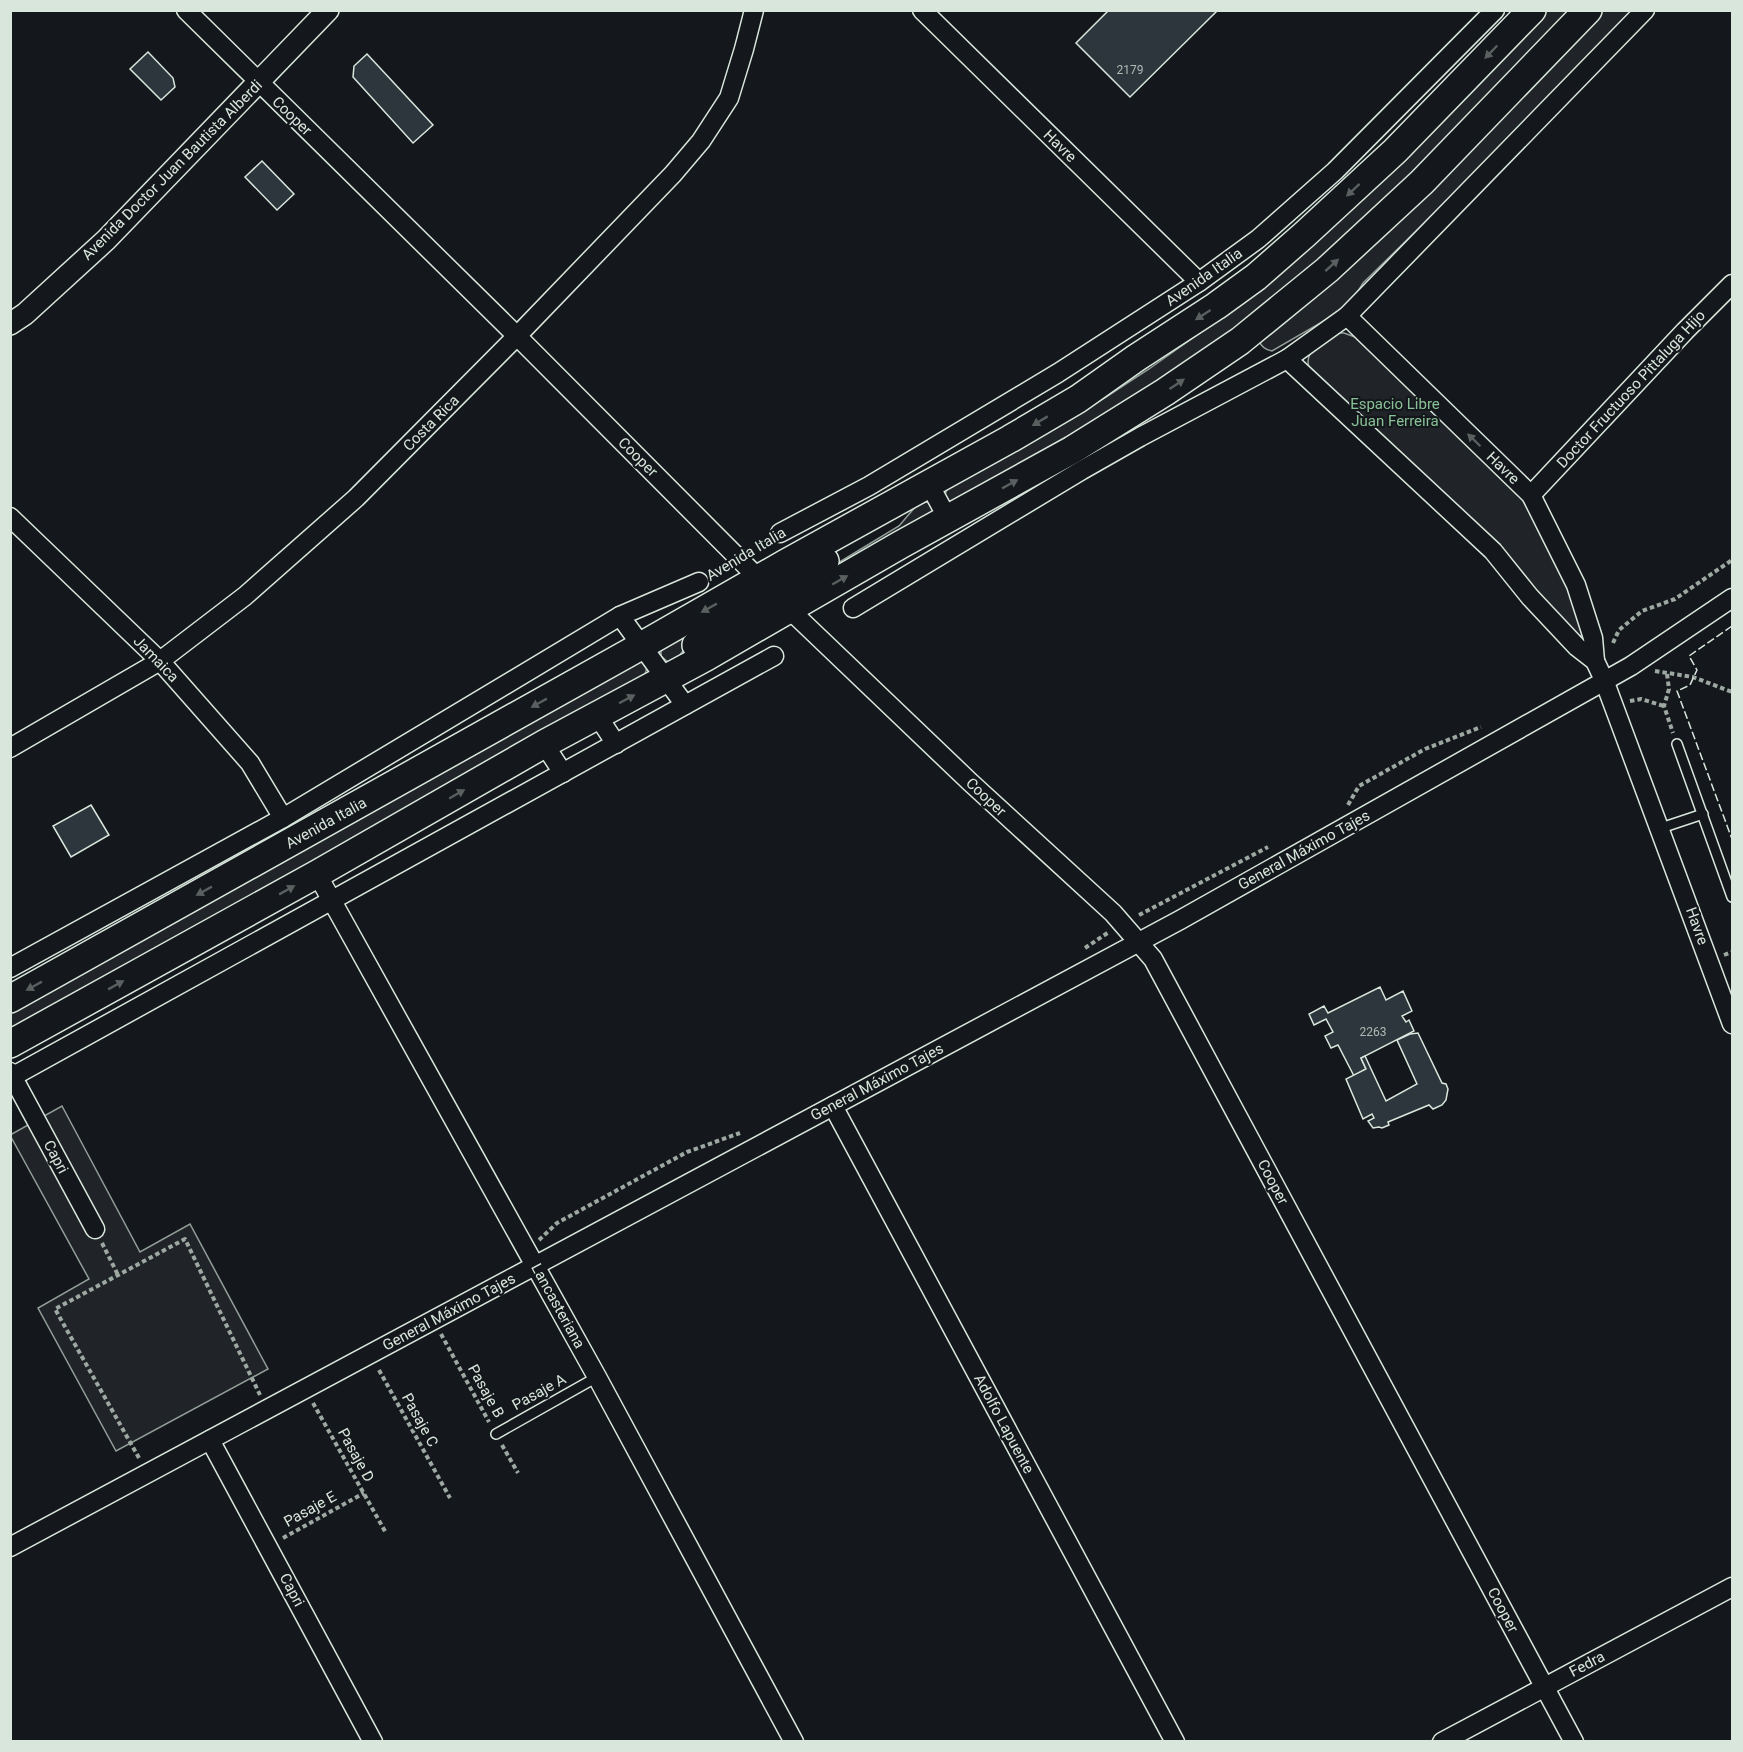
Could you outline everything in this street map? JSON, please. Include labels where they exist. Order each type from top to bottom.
[{"type":"main road","points":[[10,1044],[317,874],[544,744],[790,610],[900,545],[948,519],[1077,460],[1133,427],[1165,392],[1240,341],[1327,270],[1422,182],[1588,10]]},
{"type":"main road","name":"Avenida Italia","points":[[10,999],[1078,399],[1256,277],[1395,152],[1526,13]]},
{"type":"main road","points":[[790,610],[785,593],[789,584],[874,534],[919,489]]},
{"type":"main road","points":[[665,679],[680,666],[699,642],[749,610],[760,600],[762,590],[760,579]]},
{"type":"street","name":"Cooper","points":[[186,10],[517,336],[790,610],[970,783],[1113,913],[1153,959],[1574,1742]]},
{"type":"street","name":"Avenida Doctor Juan Bautista Alberdi","points":[[10,324],[25,314],[106,240],[328,10]]},
{"type":"street","name":"Costa Rica","points":[[10,748],[160,661],[245,596],[356,498],[517,336],[673,174],[701,141],[729,98],[754,10]]},
{"type":"street","name":"Havre","points":[[921,10],[1199,282]]},
{"type":"street","name":"Avenida Italia","points":[[780,533],[869,486],[1059,373],[1199,282],[1258,239],[1335,171],[1495,10]]},
{"type":"street","points":[[1133,427],[1287,359],[1347,316],[1645,10]]},
{"type":"street","name":"Doctor Fructuoso Pittaluga Hijo","points":[[1531,495],[1732,284]]},
{"type":"street","name":"Havre","points":[[1347,316],[1531,495],[1576,585],[1593,638],[1594,661]]},
{"type":"street","name":"Havre","points":[[1287,359],[1493,552],[1530,597],[1577,647],[1594,661],[1615,707],[1732,1024]]},
{"type":"street","points":[[853,608],[914,570],[1077,460]]},
{"type":"street","points":[[869,486],[881,511]]},
{"type":"street","points":[[919,489],[948,519]]},
{"type":"street","name":"Jamaica","points":[[10,517],[160,661],[250,763],[283,818]]},
{"type":"street","points":[[900,545],[914,570]]},
{"type":"street","name":"Avenida Italia","points":[[10,968],[283,818],[620,616],[699,582]]},
{"type":"street","name":"General Máximo Tajes","points":[[10,1547],[1180,920],[1631,666],[1732,598]]},
{"type":"street","points":[[620,616],[685,705]]},
{"type":"street","points":[[11,1076],[774,656]]},
{"type":"street","points":[[706,657],[725,683]]},
{"type":"street","points":[[597,715],[616,744]]},
{"type":"street","points":[[544,744],[563,773]]},
{"type":"street","name":"Lancasteriana","points":[[317,874],[597,1377],[794,1742]]},
{"type":"street","points":[[83,1004],[97,1030]]},
{"type":"street","name":"Capri","points":[[11,1076],[95,1229]]},
{"type":"street","name":"Adolfo Lapuente","points":[[833,1106],[1175,1742]]},
{"type":"street","name":"Capri","points":[[210,1440],[373,1742]]},
{"type":"street","name":"Fedra","points":[[1442,1742],[1732,1587]]},
{"type":"lane","points":[[1677,744],[1732,897]]},
{"type":"lane","points":[[1661,828],[1703,814]]},
{"type":"lane","name":"Pasaje A","points":[[496,1434],[597,1377]]},
{"type":"path","points":[[1610,649],[1619,630],[1642,611],[1676,598],[1732,560]]},
{"type":"path","points":[[1631,666],[1693,677],[1732,692]]},
{"type":"path","points":[[1668,674],[1670,688],[1664,706],[1677,744]]},
{"type":"path","points":[[1615,707],[1641,699],[1664,706]]},
{"type":"path","points":[[1348,805],[1359,786],[1425,749],[1490,722]]},
{"type":"path","points":[[1138,915],[1275,843]]},
{"type":"path","points":[[1080,951],[1108,933]]},
{"type":"path","points":[[539,1240],[558,1223],[687,1152],[741,1132]]},
{"type":"path","points":[[95,1229],[118,1275]]},
{"type":"path","points":[[147,1473],[55,1309],[185,1239],[267,1409]]},
{"type":"path","name":"Pasaje B","points":[[433,1320],[518,1473]]},
{"type":"path","name":"Pasaje C","points":[[370,1354],[450,1497]]},
{"type":"path","name":"Pasaje D","points":[[305,1389],[386,1533]]},
{"type":"path","name":"Pasaje E","points":[[268,1547],[364,1493]]},
{"type":"green space","points":[[1547,11],[1569,11],[1411,173],[1286,289],[1222,340],[1130,401],[1013,471],[953,504],[947,502],[944,498],[947,489],[1106,397],[1228,313],[1489,70]]},
{"type":"green space","points":[[1600,11],[1636,11],[1363,283],[1354,298],[1336,314],[1272,351],[1262,346],[1259,340]]},
{"type":"green space","name":"Espacio Libre Juan Ferreira","points":[[1339,333],[1355,337],[1523,500],[1538,524],[1570,589],[1584,633],[1582,636],[1578,636],[1309,367],[1309,355],[1312,350]]},
{"type":"green space","points":[[926,502],[930,503],[934,511],[933,515],[795,589],[899,526],[916,506]]},
{"type":"green space","points":[[746,598],[688,644],[677,659],[668,662],[661,656],[661,648]]},
{"type":"green space","points":[[639,661],[647,667],[645,675],[11,1032],[10,1011]]},
{"type":"green space","points":[[62,1106],[140,1252],[190,1224],[268,1369],[116,1451],[38,1308],[89,1279],[10,1135]]},
{"type":"building","points":[[1109,10],[1218,10],[1130,97],[1076,43]]},
{"type":"building","points":[[148,52],[173,78],[175,87],[161,100],[130,69]]},
{"type":"building","points":[[367,54],[433,125],[413,143],[353,77],[354,66]]},
{"type":"building","points":[[262,161],[294,194],[277,210],[245,177]]},
{"type":"building","points":[[91,805],[109,835],[71,857],[53,826]]},
{"type":"building","points":[[1380,987],[1386,1000],[1403,991],[1412,1011],[1402,1016],[1406,1022],[1409,1020],[1414,1031],[1361,1058],[1366,1069],[1354,1076],[1338,1045],[1331,1048],[1325,1036],[1333,1032],[1326,1019],[1314,1025],[1309,1014],[1324,1006],[1328,1013]]},
{"type":"building","points":[[1418,1033],[1442,1083],[1446,1084],[1448,1089],[1446,1100],[1442,1105],[1433,1109],[1429,1105],[1388,1122],[1389,1125],[1382,1128],[1373,1128],[1368,1121],[1374,1118],[1372,1114],[1363,1119],[1346,1079],[1366,1069],[1361,1058],[1365,1056],[1386,1101],[1417,1084],[1397,1040]]},
{"type":"fence","points":[[1732,626],[1689,656],[1697,670],[1690,685],[1677,691],[1732,839]]}]
